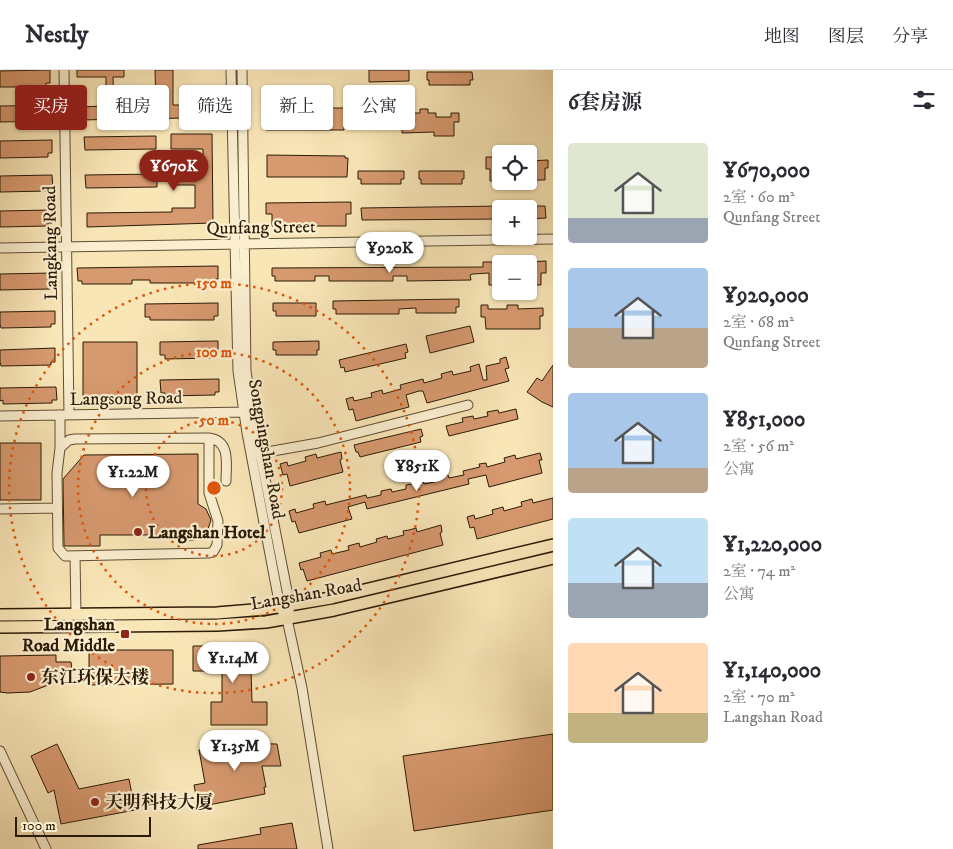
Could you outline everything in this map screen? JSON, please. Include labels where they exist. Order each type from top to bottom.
[{"type":"main road","name":"Langshan Road","points":[[0,615],[217,613],[285,606],[331,598],[553,545]]},
{"type":"main road","name":"Langshan Road","points":[[0,627],[217,625],[266,622],[288,619],[553,558]]},
{"type":"street","name":"Langkang Road","points":[[64,70],[66,247],[64,415],[57,473],[57,508],[58,548],[66,556],[76,556]]},
{"type":"street","name":"Songpingshan Road","points":[[231,70],[246,354],[247,412],[302,688],[328,849]]},
{"type":"street","name":"Songpingshan Road","points":[[239,244],[242,70]]},
{"type":"street","name":"Qunfang Street","points":[[0,248],[553,239]]},
{"type":"street","points":[[255,454],[318,443],[468,405]]},
{"type":"street","name":"Langsong Road","points":[[0,416],[247,412]]},
{"type":"street","points":[[60,448],[64,443],[75,439],[209,438],[219,441],[224,446],[226,452],[226,481]]},
{"type":"street","points":[[76,614],[76,556],[209,554],[213,552],[217,545],[218,520],[209,493],[209,438]]},
{"type":"street","points":[[0,509],[57,508]]},
{"type":"street","points":[[0,751],[46,849]]},
{"type":"building","points":[[50,70],[50,83],[46,83],[46,85],[0,87],[0,71]]},
{"type":"building","points":[[77,70],[124,70],[124,77],[113,77],[113,85],[106,85],[106,77],[77,77]]},
{"type":"building","points":[[155,70],[173,70],[173,105],[179,105],[179,118],[169,118],[169,85],[155,85]]},
{"type":"building","points":[[369,70],[409,70],[409,81],[369,82]]},
{"type":"building","points":[[427,72],[472,72],[473,80],[470,80],[470,85],[429,85]]},
{"type":"building","points":[[0,106],[15,106],[15,122],[0,122]]},
{"type":"building","points":[[97,106],[97,120],[87,120],[87,107]]},
{"type":"building","points":[[333,108],[343,108],[343,130],[333,130]]},
{"type":"building","points":[[420,109],[428,109],[428,113],[436,113],[436,117],[451,117],[451,113],[459,113],[459,122],[454,122],[454,136],[434,136],[434,132],[402,133],[402,130],[415,130],[415,113],[420,113]]},
{"type":"building","points":[[171,134],[212,134],[213,223],[87,227],[87,213],[172,212],[172,208],[195,208],[195,185],[172,185],[172,171],[203,170],[203,149],[171,149]]},
{"type":"building","points":[[156,136],[156,149],[85,150],[84,137]]},
{"type":"building","points":[[52,140],[52,153],[48,153],[48,157],[0,158],[0,141]]},
{"type":"building","points":[[267,155],[345,156],[345,158],[348,158],[347,177],[267,177]]},
{"type":"building","points":[[486,157],[492,157],[492,181],[490,181],[490,169],[486,169]]},
{"type":"building","points":[[548,160],[548,168],[545,168],[545,180],[537,180],[537,161]]},
{"type":"building","points":[[358,171],[404,171],[404,179],[401,179],[401,184],[361,184],[361,179],[358,179]]},
{"type":"building","points":[[419,171],[464,171],[464,179],[462,179],[462,184],[421,184]]},
{"type":"building","points":[[157,174],[157,187],[86,188],[85,175]]},
{"type":"building","points":[[52,175],[53,188],[49,188],[49,191],[0,192],[0,176]]},
{"type":"building","points":[[351,202],[351,214],[346,214],[346,226],[272,226],[272,214],[266,214],[266,203]]},
{"type":"building","points":[[492,206],[492,219],[362,220],[361,208]]},
{"type":"building","points":[[537,206],[545,206],[546,218],[537,219]]},
{"type":"building","points":[[51,210],[52,223],[48,223],[48,226],[0,227],[0,211]]},
{"type":"building","points":[[546,261],[546,273],[541,273],[541,285],[537,285],[537,262]]},
{"type":"building","points":[[483,262],[492,262],[492,285],[489,285],[489,273],[470,275],[471,280],[407,281],[407,276],[393,276],[393,281],[329,281],[329,276],[315,276],[315,281],[275,281],[275,276],[272,276],[272,268],[483,267]]},
{"type":"building","points":[[218,266],[218,279],[214,279],[214,283],[150,283],[150,280],[132,280],[132,284],[82,284],[82,281],[78,281],[77,268]]},
{"type":"building","points":[[53,273],[54,286],[49,286],[50,289],[0,290],[0,274]]},
{"type":"building","points":[[459,299],[459,307],[456,307],[456,313],[416,313],[416,308],[399,309],[399,314],[336,314],[336,309],[333,309],[333,301]]},
{"type":"building","points":[[218,303],[218,316],[214,316],[214,320],[150,320],[150,317],[145,317],[145,304]]},
{"type":"building","points":[[273,303],[316,303],[316,316],[276,316],[276,311],[273,311]]},
{"type":"building","points":[[481,305],[488,305],[488,309],[507,309],[507,305],[518,305],[518,309],[543,308],[543,316],[540,316],[540,329],[486,329],[485,317],[481,317]]},
{"type":"building","points":[[55,311],[55,324],[51,324],[51,327],[1,328],[0,312]]},
{"type":"building","points":[[470,326],[474,342],[430,353],[426,336]]},
{"type":"building","points":[[218,341],[218,354],[214,354],[214,358],[165,359],[165,355],[160,355],[160,342]]},
{"type":"building","points":[[319,341],[317,355],[276,355],[276,350],[273,350],[273,342]]},
{"type":"building","points":[[83,342],[137,342],[137,397],[122,402],[110,403],[83,398]]},
{"type":"building","points":[[406,344],[408,352],[405,353],[406,358],[345,372],[344,367],[341,368],[339,360]]},
{"type":"building","points":[[55,348],[55,362],[51,362],[51,365],[1,366],[0,350]]},
{"type":"building","points":[[506,357],[509,368],[505,369],[509,381],[427,403],[423,391],[419,391],[406,395],[409,407],[356,421],[353,409],[349,410],[346,399],[353,397],[354,401],[372,397],[371,393],[382,390],[383,394],[401,389],[400,385],[423,379],[424,383],[442,378],[441,374],[452,371],[453,375],[471,371],[470,367],[479,364],[483,380],[487,380],[486,366],[500,363],[500,359]]},
{"type":"building","points":[[553,365],[553,407],[527,392],[537,378],[542,381]]},
{"type":"building","points":[[219,379],[219,392],[215,392],[215,395],[165,396],[165,393],[161,393],[160,380]]},
{"type":"building","points":[[56,387],[57,400],[52,400],[52,403],[3,404],[3,400],[0,401],[0,388]]},
{"type":"building","points":[[516,409],[518,419],[449,436],[446,426],[463,422],[462,418],[473,416],[474,419],[488,416],[487,412],[498,410],[499,413]]},
{"type":"building","points":[[421,429],[423,436],[420,437],[421,442],[360,457],[358,452],[356,452],[354,445]]},
{"type":"building","points":[[0,443],[41,443],[41,500],[0,500]]},
{"type":"building","points":[[341,452],[342,459],[340,460],[343,472],[290,486],[287,474],[283,475],[280,464],[287,462],[288,466],[306,461],[305,457],[316,454],[317,458]]},
{"type":"building","points":[[540,453],[542,460],[539,460],[542,473],[489,487],[486,475],[468,479],[469,484],[367,509],[365,502],[348,507],[352,519],[299,533],[295,521],[292,522],[289,511],[295,509],[296,513],[314,508],[313,504],[325,501],[326,505],[366,495],[367,498],[381,495],[381,491],[391,489],[392,492],[406,489],[406,485],[423,481],[424,484],[439,481],[438,477],[448,475],[449,478],[464,475],[463,471],[480,467],[479,464],[486,463],[487,467],[505,462],[504,458],[515,455],[516,459]]},
{"type":"building","points":[[198,454],[198,504],[206,509],[211,520],[207,532],[201,537],[186,541],[168,535],[100,535],[100,546],[64,546],[63,479],[84,455]]},
{"type":"building","points":[[553,498],[553,519],[477,539],[474,527],[470,528],[467,517],[474,515],[475,519],[493,514],[492,510],[503,507],[504,511],[522,506],[521,502],[532,499],[533,503]]},
{"type":"building","points":[[441,525],[442,532],[440,533],[443,545],[307,581],[303,569],[301,570],[299,563],[321,557],[320,553],[331,550],[332,554],[349,550],[348,546],[359,543],[360,547],[377,542],[376,539],[387,536],[388,539],[404,535],[403,531],[416,528],[417,532]]},
{"type":"building","points":[[193,646],[257,646],[257,671],[251,671],[252,702],[267,702],[267,725],[211,725],[211,702],[222,702],[222,671],[193,671]]},
{"type":"building","points":[[89,650],[173,650],[173,684],[89,685]]},
{"type":"building","name":"东江环保大楼","points":[[56,655],[56,662],[71,662],[72,670],[51,684],[30,692],[0,692],[0,656]]},
{"type":"building","points":[[553,734],[553,810],[414,831],[403,756]]},
{"type":"building","points":[[232,743],[277,744],[281,766],[262,766],[266,787],[264,787],[265,794],[198,807],[194,785],[205,783],[199,750]]},
{"type":"building","name":"天明科技大厦","points":[[57,744],[79,789],[129,779],[135,810],[61,824],[54,790],[48,793],[31,756]]},
{"type":"building","points":[[292,823],[297,849],[198,849],[198,845],[261,834],[260,828]]},
{"type":"place","name":"Langshan Hotel","points":[[138,532]]},
{"type":"place","name":"Langshan Road Middle","points":[[125,634]]},
{"type":"place","name":"东江环保大楼","points":[[31,677]]},
{"type":"place","name":"天明科技大厦","points":[[95,802]]}]
